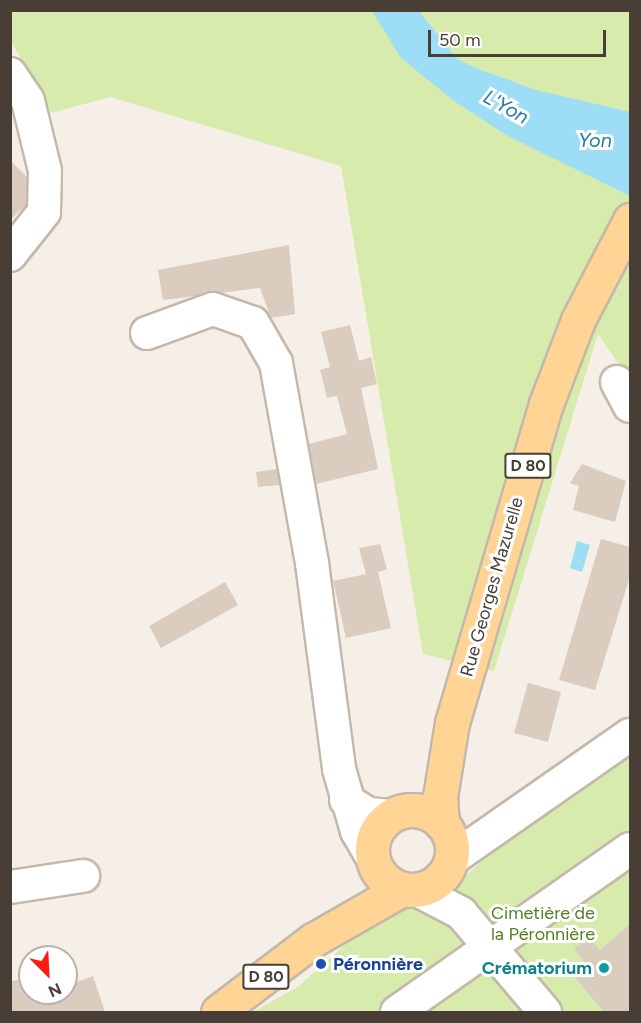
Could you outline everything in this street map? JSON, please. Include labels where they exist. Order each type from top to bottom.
[{"type":"main road","name":"Rue Georges Mazurelle","points":[[452,723],[546,405],[578,320],[630,220]]},
{"type":"main road","name":"D 80","points":[[398,814],[452,723]]},
{"type":"main road","name":"D 80","points":[[447,847],[440,797],[452,723]]},
{"type":"main road","points":[[398,814],[429,814],[447,847],[409,890],[374,862],[379,828],[398,814]]},
{"type":"main road","name":"D 80","points":[[313,940],[374,862]]},
{"type":"main road","name":"D 80","points":[[218,1012],[313,940],[409,890]]},
{"type":"street","points":[[10,74],[28,101],[45,171],[44,212],[10,255]]},
{"type":"street","points":[[147,333],[213,309],[253,323],[276,363],[346,800],[374,862]]},
{"type":"street","points":[[460,914],[447,847],[495,830],[630,735]]},
{"type":"street","points":[[346,800],[368,814],[398,814]]},
{"type":"street","points":[[411,1009],[491,948],[630,849]]},
{"type":"street","points":[[10,887],[83,876]]},
{"type":"street","points":[[409,890],[460,914],[545,1012]]},
{"type":"green space","points":[[10,11],[630,11],[630,380],[598,334],[494,671],[423,654],[341,166],[110,97],[51,113],[11,41]]},
{"type":"green space","name":"Cimetière de la Péronnière","points":[[630,747],[630,1012],[253,1012],[299,986],[378,915],[445,895],[492,852]]},
{"type":"water","name":"Yon","points":[[372,11],[419,11],[457,59],[536,90],[630,112],[630,196],[506,135],[454,101],[401,58]]},
{"type":"water","points":[[577,541],[590,545],[582,572],[570,568]]},
{"type":"building","points":[[10,160],[27,177],[26,205],[10,220]]},
{"type":"building","points":[[289,245],[295,314],[271,318],[260,288],[163,300],[158,270]]},
{"type":"building","points":[[350,325],[359,361],[371,357],[377,384],[361,388],[378,469],[316,484],[309,444],[347,434],[337,396],[327,398],[320,370],[330,367],[321,332]]},
{"type":"building","points":[[582,464],[626,481],[615,522],[573,510],[579,486],[570,483]]},
{"type":"building","points":[[277,469],[280,485],[258,487],[256,472]]},
{"type":"building","points":[[601,539],[630,547],[630,576],[595,690],[559,680]]},
{"type":"building","points":[[380,544],[387,569],[378,572],[391,628],[346,638],[333,581],[366,574],[359,548]]},
{"type":"building","points":[[225,582],[238,605],[161,648],[149,626]]},
{"type":"building","points":[[528,683],[561,692],[548,742],[514,733]]},
{"type":"building","name":"Crématorium","points":[[630,924],[630,1012],[604,1012],[572,974],[585,963],[574,949],[589,937],[600,950]]},
{"type":"building","points":[[93,976],[105,1012],[10,1012],[10,982],[18,980],[18,1005],[78,1005],[78,982]]},
{"type":"place","name":"Péronnière","points":[[321,964]]},
{"type":"place","name":"Crématorium","points":[[604,968]]},
{"type":"water label","name":"L'Yon","points":[[506,107]]}]
